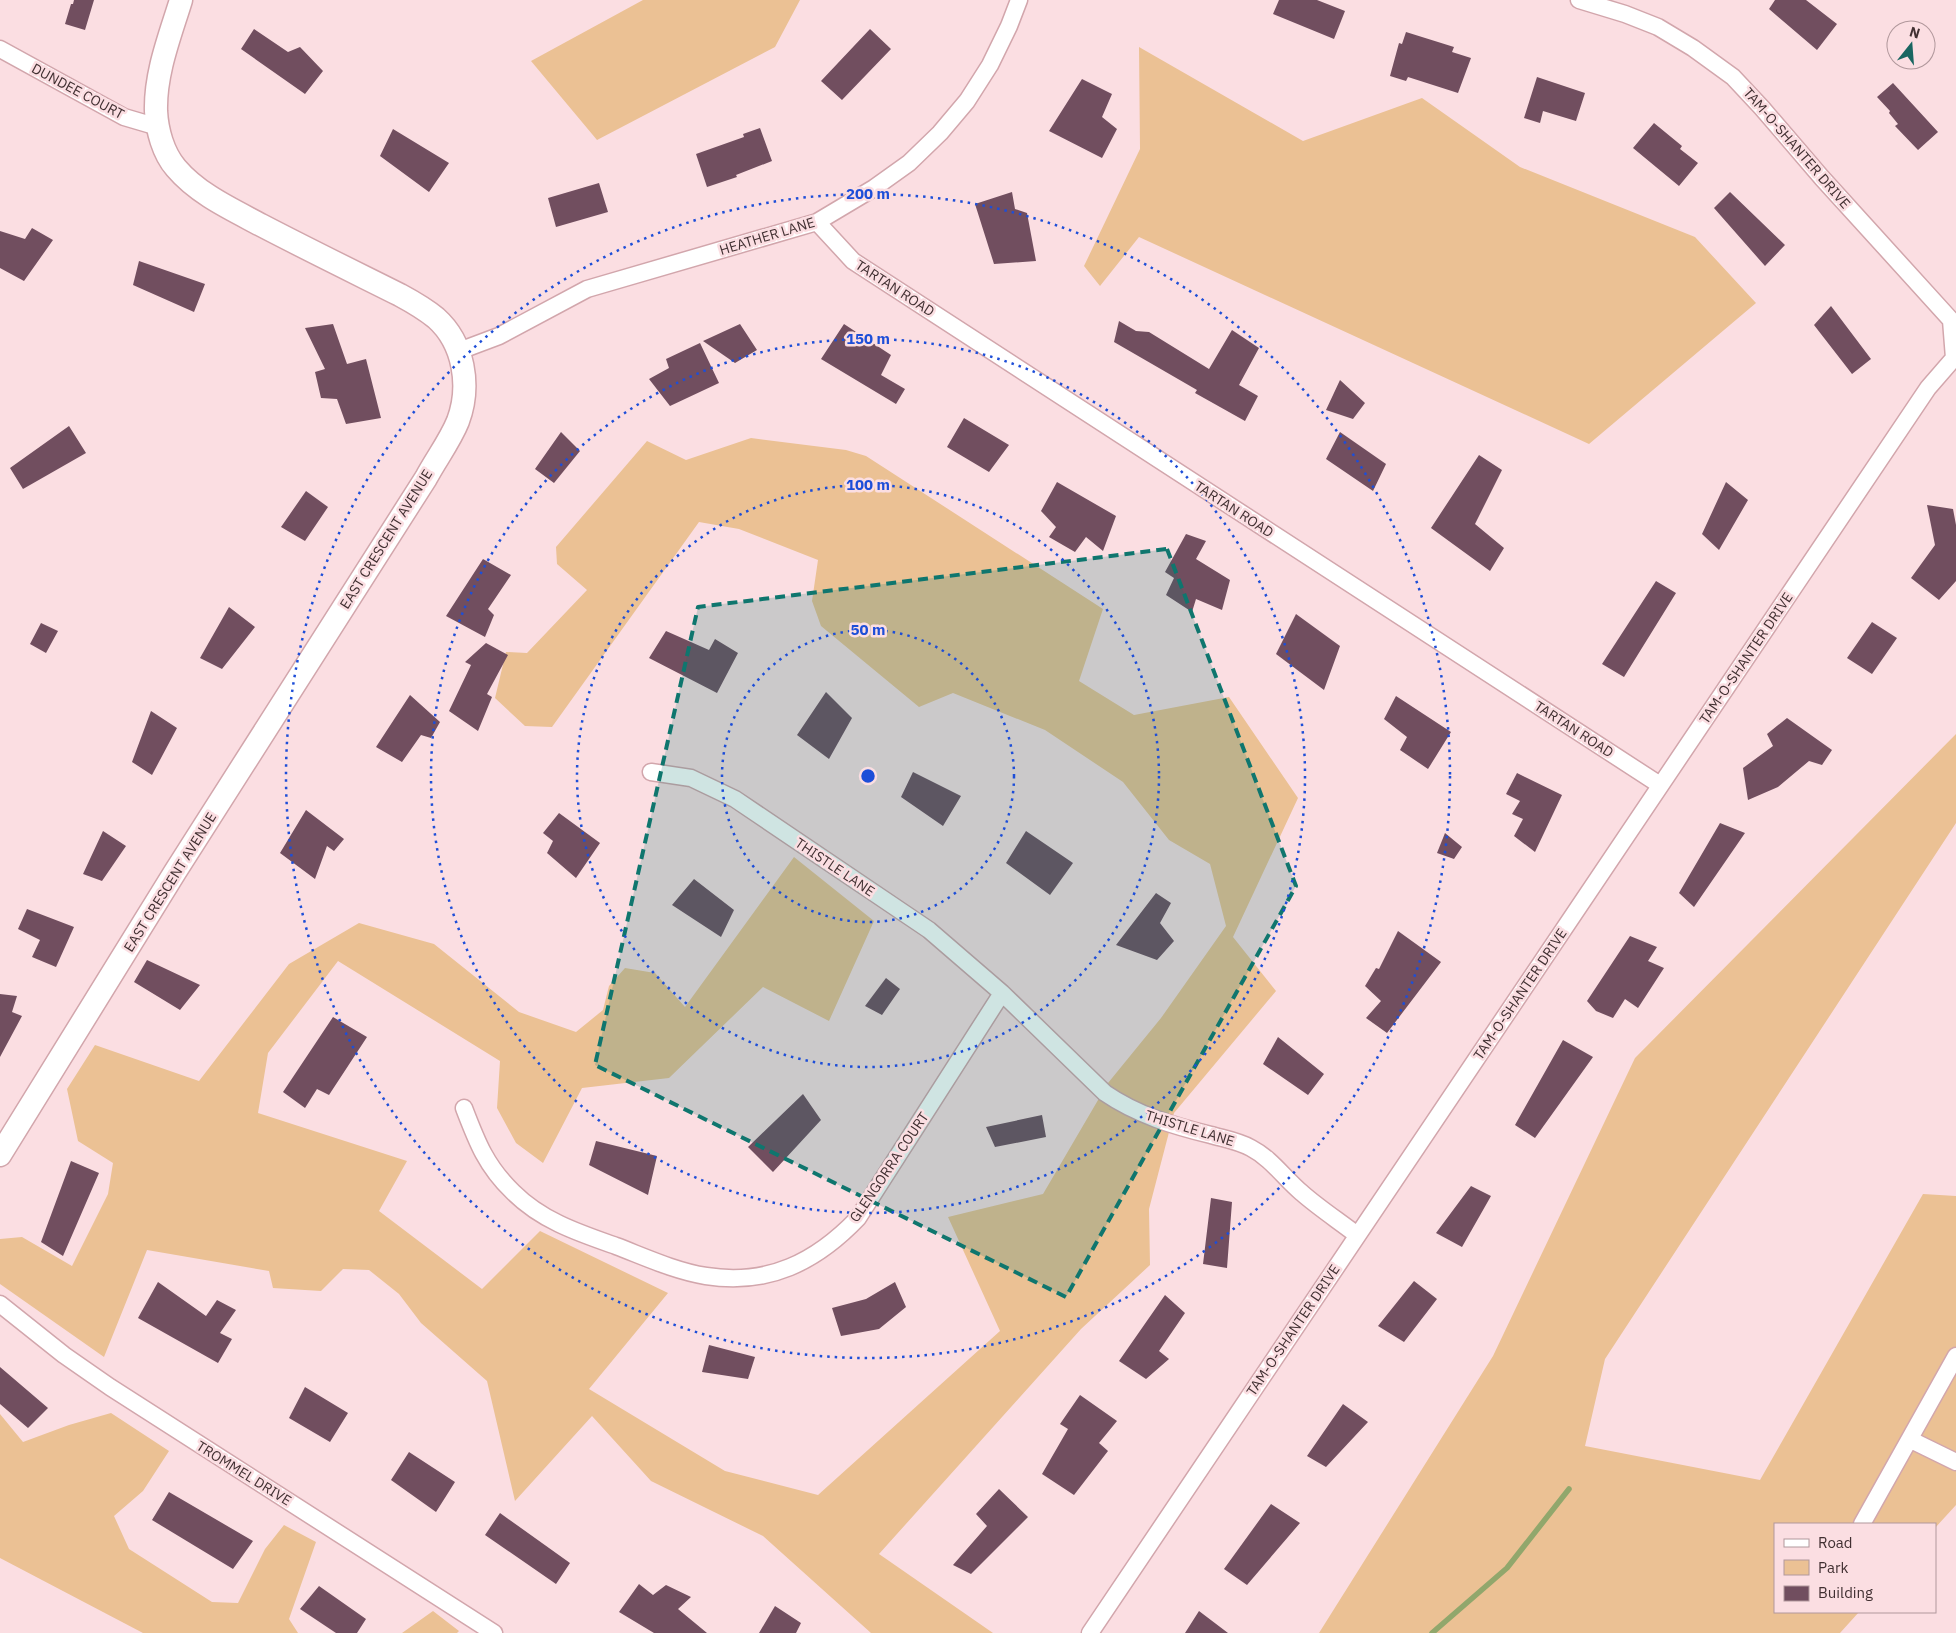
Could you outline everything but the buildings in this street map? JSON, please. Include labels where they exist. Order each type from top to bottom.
[{"type":"street","name":"EAST CRESCENT AVENUE","points":[[0,1155],[175,872],[426,478],[452,432],[461,410],[465,386],[464,368],[459,351],[437,320],[419,305],[217,201],[195,186],[175,167],[164,147],[158,127],[156,110],[161,68],[181,0]]},
{"type":"street","name":"HEATHER LANE","points":[[459,351],[499,336],[587,289],[817,222],[874,188],[909,163],[940,133],[967,101],[990,65],[1009,26],[1018,0]]},
{"type":"street","name":"TAM-O-SHANTER DRIVE","points":[[1090,1633],[1928,388],[1955,358],[1952,320],[1822,178],[1733,77],[1693,48],[1658,27],[1625,14],[1579,0]]},
{"type":"street","name":"DUNDEE COURT","points":[[0,49],[124,117],[158,127]]},
{"type":"street","name":"TARTAN ROAD","points":[[817,222],[853,261],[1660,785]]},
{"type":"street","name":"THISTLE LANE","points":[[651,772],[691,778],[735,799],[929,930],[1002,993],[1105,1093],[1144,1115],[1230,1139],[1251,1148],[1270,1161],[1301,1193],[1357,1234]]},
{"type":"street","name":"GLENGORRA COURT","points":[[464,1108],[478,1144],[494,1171],[513,1193],[535,1211],[563,1227],[678,1269],[705,1276],[733,1278],[763,1275],[790,1267],[813,1256],[838,1238],[858,1218],[1002,993]]},
{"type":"street","name":"TROMMEL DRIVE","points":[[0,1304],[64,1355],[118,1392],[494,1633]]},
{"type":"street","points":[[1863,1523],[1911,1440],[1956,1356]]},
{"type":"street","points":[[1911,1440],[1956,1462]]},
{"type":"highlighted area","points":[[1167,549],[1296,886],[1066,1297],[595,1065],[698,607]]},
{"type":"green space","points":[[643,0],[800,0],[775,47],[597,140],[531,61]]},
{"type":"green space","points":[[1139,47],[1303,141],[1422,98],[1520,167],[1695,237],[1756,303],[1589,444],[1139,237],[1100,286],[1084,266],[1140,149]]},
{"type":"green space","points":[[751,438],[846,450],[866,456],[1103,609],[1079,681],[1134,715],[1229,697],[1298,798],[1233,937],[1276,991],[1174,1113],[1149,1209],[1150,1265],[1081,1329],[879,1554],[993,1633],[871,1633],[763,1536],[651,1481],[592,1416],[515,1501],[487,1381],[421,1323],[399,1294],[369,1270],[343,1269],[321,1291],[273,1288],[269,1271],[147,1250],[104,1357],[0,1284],[0,1239],[22,1237],[72,1266],[108,1194],[113,1163],[78,1141],[67,1089],[95,1045],[199,1081],[289,964],[359,923],[434,944],[519,1012],[576,1032],[603,1010],[609,986],[625,968],[655,973],[685,1007],[794,857],[874,921],[829,1021],[763,987],[669,1078],[582,1088],[543,1163],[516,1143],[497,1108],[500,1061],[338,961],[268,1053],[258,1113],[407,1161],[379,1211],[482,1289],[540,1231],[668,1293],[589,1389],[725,1471],[818,1495],[1000,1331],[948,1217],[1043,1194],[1108,1083],[1161,1018],[1226,926],[1210,864],[1169,840],[1123,782],[1045,730],[953,693],[919,707],[821,626],[812,601],[818,560],[739,529],[699,522],[552,727],[525,726],[495,698],[506,652],[527,653],[587,590],[557,564],[556,547],[647,441],[686,460]]},
{"type":"green space","points":[[1956,734],[1956,823],[1605,1359],[1585,1446],[1760,1480],[1923,1194],[1956,1196],[1956,1505],[1936,1527],[1936,1523],[1774,1523],[1774,1613],[1858,1613],[1840,1633],[1319,1633],[1493,1356],[1635,1058]]},
{"type":"green space","points":[[111,1413],[169,1451],[143,1491],[114,1516],[129,1549],[212,1602],[238,1603],[265,1549],[284,1525],[316,1542],[289,1619],[298,1633],[143,1633],[0,1558],[0,1414],[23,1442],[69,1425]]},
{"type":"green space","points":[[433,1611],[459,1631],[457,1633],[402,1633]]},
{"type":"waterway","points":[[1432,1633],[1507,1568],[1569,1489]]}]
